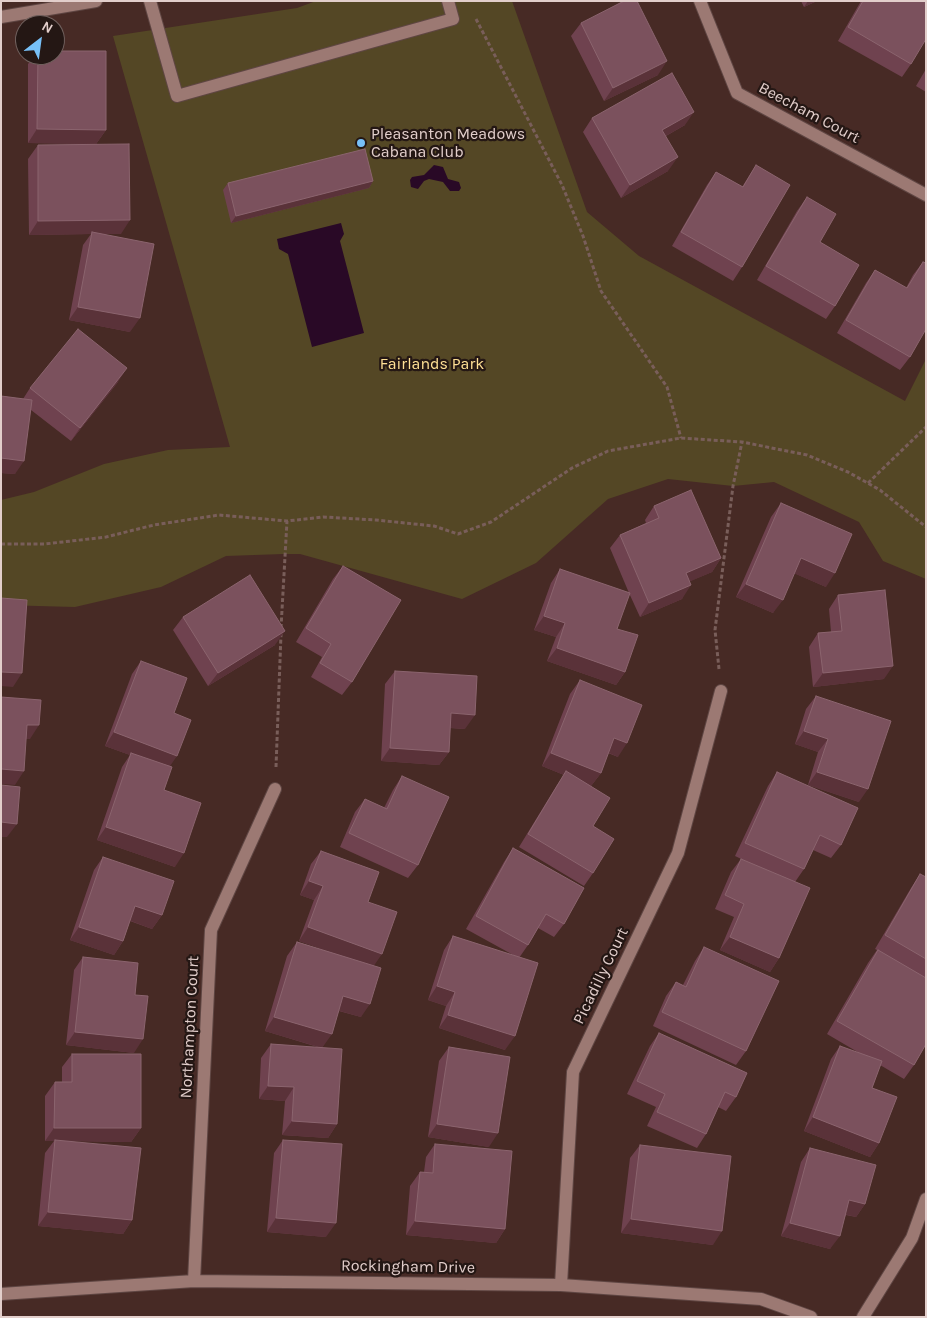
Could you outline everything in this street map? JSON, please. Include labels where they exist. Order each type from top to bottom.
[{"type":"street","points":[[1,17],[96,1]]},
{"type":"street","points":[[150,1],[177,96],[453,19],[448,1]]},
{"type":"street","name":"Beecham Court","points":[[700,1],[737,93],[926,195]]},
{"type":"street","name":"Picadilly Court","points":[[561,1285],[573,1072],[678,853],[721,691]]},
{"type":"street","name":"Northampton Court","points":[[194,1281],[211,930],[275,789]]},
{"type":"street","points":[[863,1317],[912,1238],[926,1199]]},
{"type":"street","name":"Rockingham Drive","points":[[1,1294],[194,1281],[561,1285],[761,1300],[811,1317]]},
{"type":"path","points":[[475,17],[562,185],[583,236],[601,291],[667,387],[681,438]]},
{"type":"path","points":[[868,483],[926,428]]},
{"type":"path","points":[[1,544],[45,544],[106,537],[154,525],[219,515],[286,521],[323,517],[376,520],[434,526],[458,534],[492,522],[572,468],[608,451],[681,438],[742,442],[807,455],[880,490],[926,527]]},
{"type":"path","points":[[721,691],[715,630],[733,486],[742,442]]},
{"type":"path","points":[[275,789],[286,521]]},
{"type":"green space","name":"Fairlands Park","points":[[316,1],[512,1],[587,212],[639,256],[905,401],[926,359],[926,579],[883,561],[859,522],[774,482],[733,486],[668,479],[608,499],[536,563],[462,599],[300,554],[283,554],[226,556],[161,587],[75,607],[1,605],[1,500],[34,492],[104,464],[168,450],[230,447],[113,36],[297,8]]},
{"type":"shaded area","points":[[434,165],[443,167],[448,179],[459,182],[461,188],[459,191],[450,191],[443,182],[429,179],[424,181],[418,189],[411,187],[410,180],[412,177],[424,175]]},
{"type":"shaded area","points":[[341,223],[344,234],[340,241],[364,333],[312,347],[288,254],[279,249],[277,239]]},
{"type":"building","points":[[624,1],[637,1],[667,61],[613,88],[581,23]]},
{"type":"building","points":[[863,1],[926,1],[926,39],[911,64],[848,27]]},
{"type":"building","points":[[65,51],[106,51],[106,130],[37,129],[38,65],[65,65]]},
{"type":"building","points":[[672,73],[694,112],[662,130],[678,157],[630,185],[592,118]]},
{"type":"building","points":[[129,144],[130,220],[38,221],[38,145]]},
{"type":"building","points":[[365,149],[373,181],[236,216],[228,183]]},
{"type":"building","points":[[756,165],[790,185],[742,267],[681,232],[716,172],[743,187]]},
{"type":"building","points":[[807,197],[836,214],[820,242],[859,265],[835,306],[766,266]]},
{"type":"building","points":[[92,232],[154,244],[140,318],[78,307]]},
{"type":"building","points":[[923,262],[926,263],[926,329],[910,357],[846,320],[875,270],[907,288]]},
{"type":"building","points":[[78,329],[127,368],[80,428],[30,388]]},
{"type":"building","points":[[1,396],[32,400],[24,461],[1,458]]},
{"type":"building","points":[[691,490],[721,558],[686,573],[691,585],[649,603],[620,535],[659,518],[654,506]]},
{"type":"building","points":[[781,503],[852,534],[835,573],[801,558],[783,600],[746,584]]},
{"type":"building","points":[[343,566],[401,600],[352,682],[320,663],[331,644],[306,628]]},
{"type":"building","points":[[560,569],[630,593],[617,629],[638,635],[625,672],[557,648],[565,623],[544,616]]},
{"type":"building","points":[[250,575],[285,631],[218,673],[183,617]]},
{"type":"building","points":[[885,590],[893,666],[823,673],[818,633],[842,631],[838,595]]},
{"type":"building","points":[[1,598],[27,600],[22,673],[1,672]]},
{"type":"building","points":[[141,661],[187,678],[174,713],[191,720],[177,756],[114,732]]},
{"type":"building","points":[[395,671],[477,676],[475,715],[451,713],[449,752],[390,748]]},
{"type":"building","points":[[580,680],[642,705],[627,743],[614,738],[601,773],[551,753]]},
{"type":"building","points":[[816,696],[891,721],[868,789],[817,772],[828,739],[804,731]]},
{"type":"building","points":[[1,697],[41,700],[39,725],[27,725],[24,771],[1,769]]},
{"type":"building","points":[[131,753],[172,767],[164,790],[201,803],[184,853],[106,827]]},
{"type":"building","points":[[566,771],[610,798],[593,826],[614,839],[593,873],[528,834]]},
{"type":"building","points":[[777,772],[858,808],[841,845],[820,835],[804,869],[745,843]]},
{"type":"building","points":[[402,776],[449,797],[418,865],[349,833],[365,799],[387,809]]},
{"type":"building","points":[[1,785],[20,787],[17,824],[1,822]]},
{"type":"building","points":[[513,848],[584,888],[564,924],[546,914],[528,945],[476,916]]},
{"type":"building","points":[[321,851],[379,872],[368,902],[397,912],[382,954],[308,927],[323,886],[309,881]]},
{"type":"building","points":[[103,857],[174,881],[162,915],[135,906],[123,941],[79,927]]},
{"type":"building","points":[[741,859],[810,888],[779,958],[730,937],[744,904],[725,895]]},
{"type":"building","points":[[920,874],[926,877],[926,959],[885,935]]},
{"type":"building","points":[[453,936],[538,963],[515,1036],[448,1015],[455,992],[437,986]]},
{"type":"building","points":[[297,942],[381,968],[370,1004],[343,996],[332,1034],[274,1017]]},
{"type":"building","points":[[704,947],[779,981],[746,1051],[662,1012],[676,982],[686,987]]},
{"type":"building","points":[[878,950],[926,978],[926,1044],[914,1065],[837,1021]]},
{"type":"building","points":[[83,957],[138,963],[135,995],[148,996],[143,1039],[75,1032]]},
{"type":"building","points":[[659,1033],[747,1073],[736,1097],[725,1092],[706,1134],[657,1112],[665,1094],[637,1081]]},
{"type":"building","points":[[271,1044],[342,1049],[337,1124],[292,1121],[294,1087],[268,1086]]},
{"type":"building","points":[[840,1046],[882,1061],[872,1088],[897,1097],[879,1143],[813,1117]]},
{"type":"building","points":[[449,1047],[510,1057],[498,1133],[437,1124]]},
{"type":"building","points":[[72,1054],[141,1054],[141,1128],[54,1128],[55,1082],[72,1082]]},
{"type":"building","points":[[55,1140],[141,1148],[132,1220],[48,1212]]},
{"type":"building","points":[[283,1140],[342,1144],[336,1223],[276,1218]]},
{"type":"building","points":[[435,1144],[512,1151],[505,1229],[415,1221],[420,1172],[433,1173]]},
{"type":"building","points":[[640,1145],[731,1156],[722,1231],[631,1219]]},
{"type":"building","points":[[810,1148],[876,1165],[865,1204],[849,1200],[840,1236],[790,1223]]},
{"type":"place","name":"Pleasanton Meadows Cabana Club","points":[[361,143]]}]
